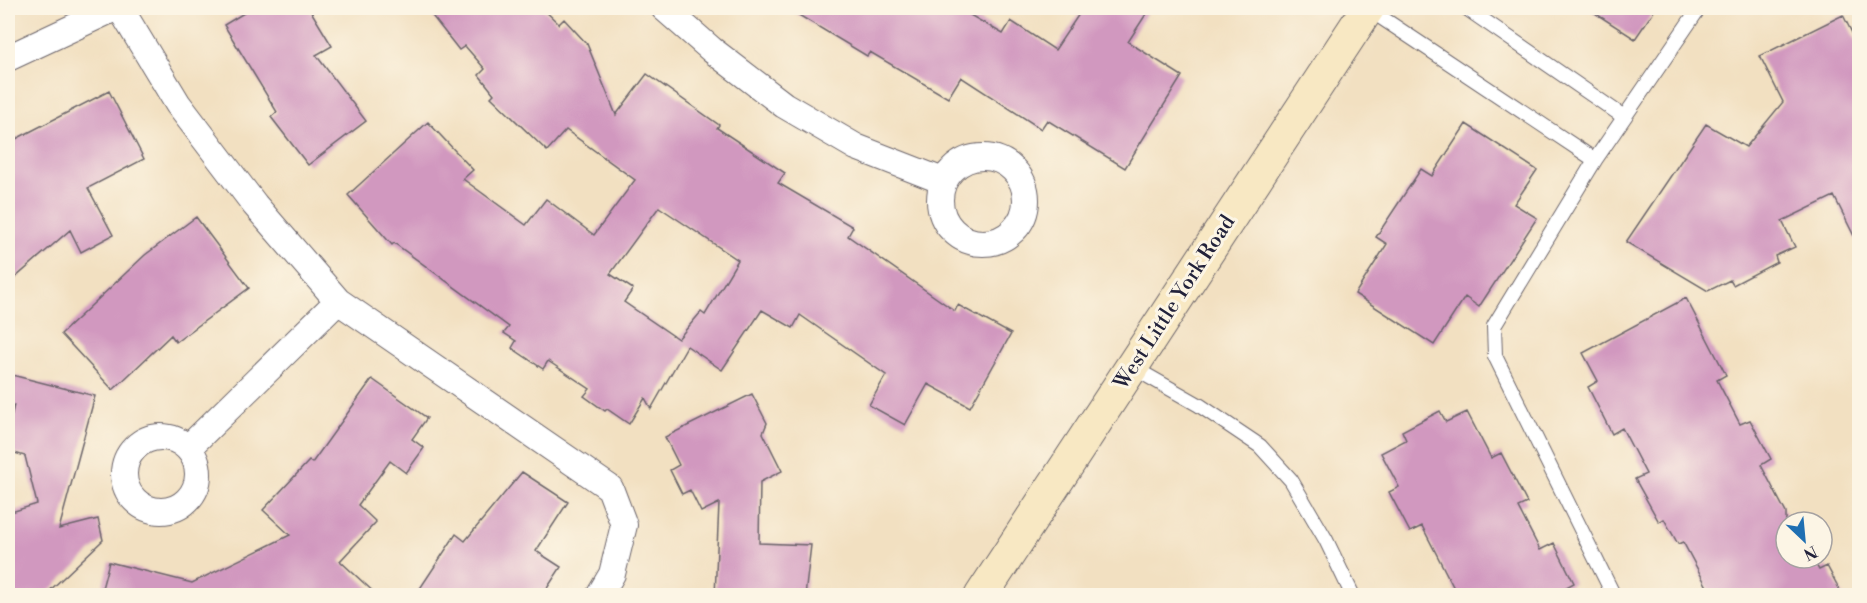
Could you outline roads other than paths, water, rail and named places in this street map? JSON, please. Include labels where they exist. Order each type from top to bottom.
[{"type":"main road","name":"West Little York Road","points":[[981,596],[1367,8]]},
{"type":"street","points":[[8,58],[115,8]]},
{"type":"street","points":[[120,8],[178,104],[255,205],[338,301],[610,488],[624,525],[612,574],[599,596]]},
{"type":"street","points":[[664,8],[712,50],[784,105],[856,147],[944,181]]},
{"type":"street","points":[[188,448],[338,301]]},
{"type":"lane","points":[[1367,8],[1595,160]]},
{"type":"lane","points":[[1466,8],[1624,117]]},
{"type":"lane","points":[[1614,596],[1495,356],[1494,326],[1595,160],[1699,8]]},
{"type":"lane","points":[[1132,367],[1198,405],[1260,446],[1291,480],[1326,540],[1353,596]]}]
